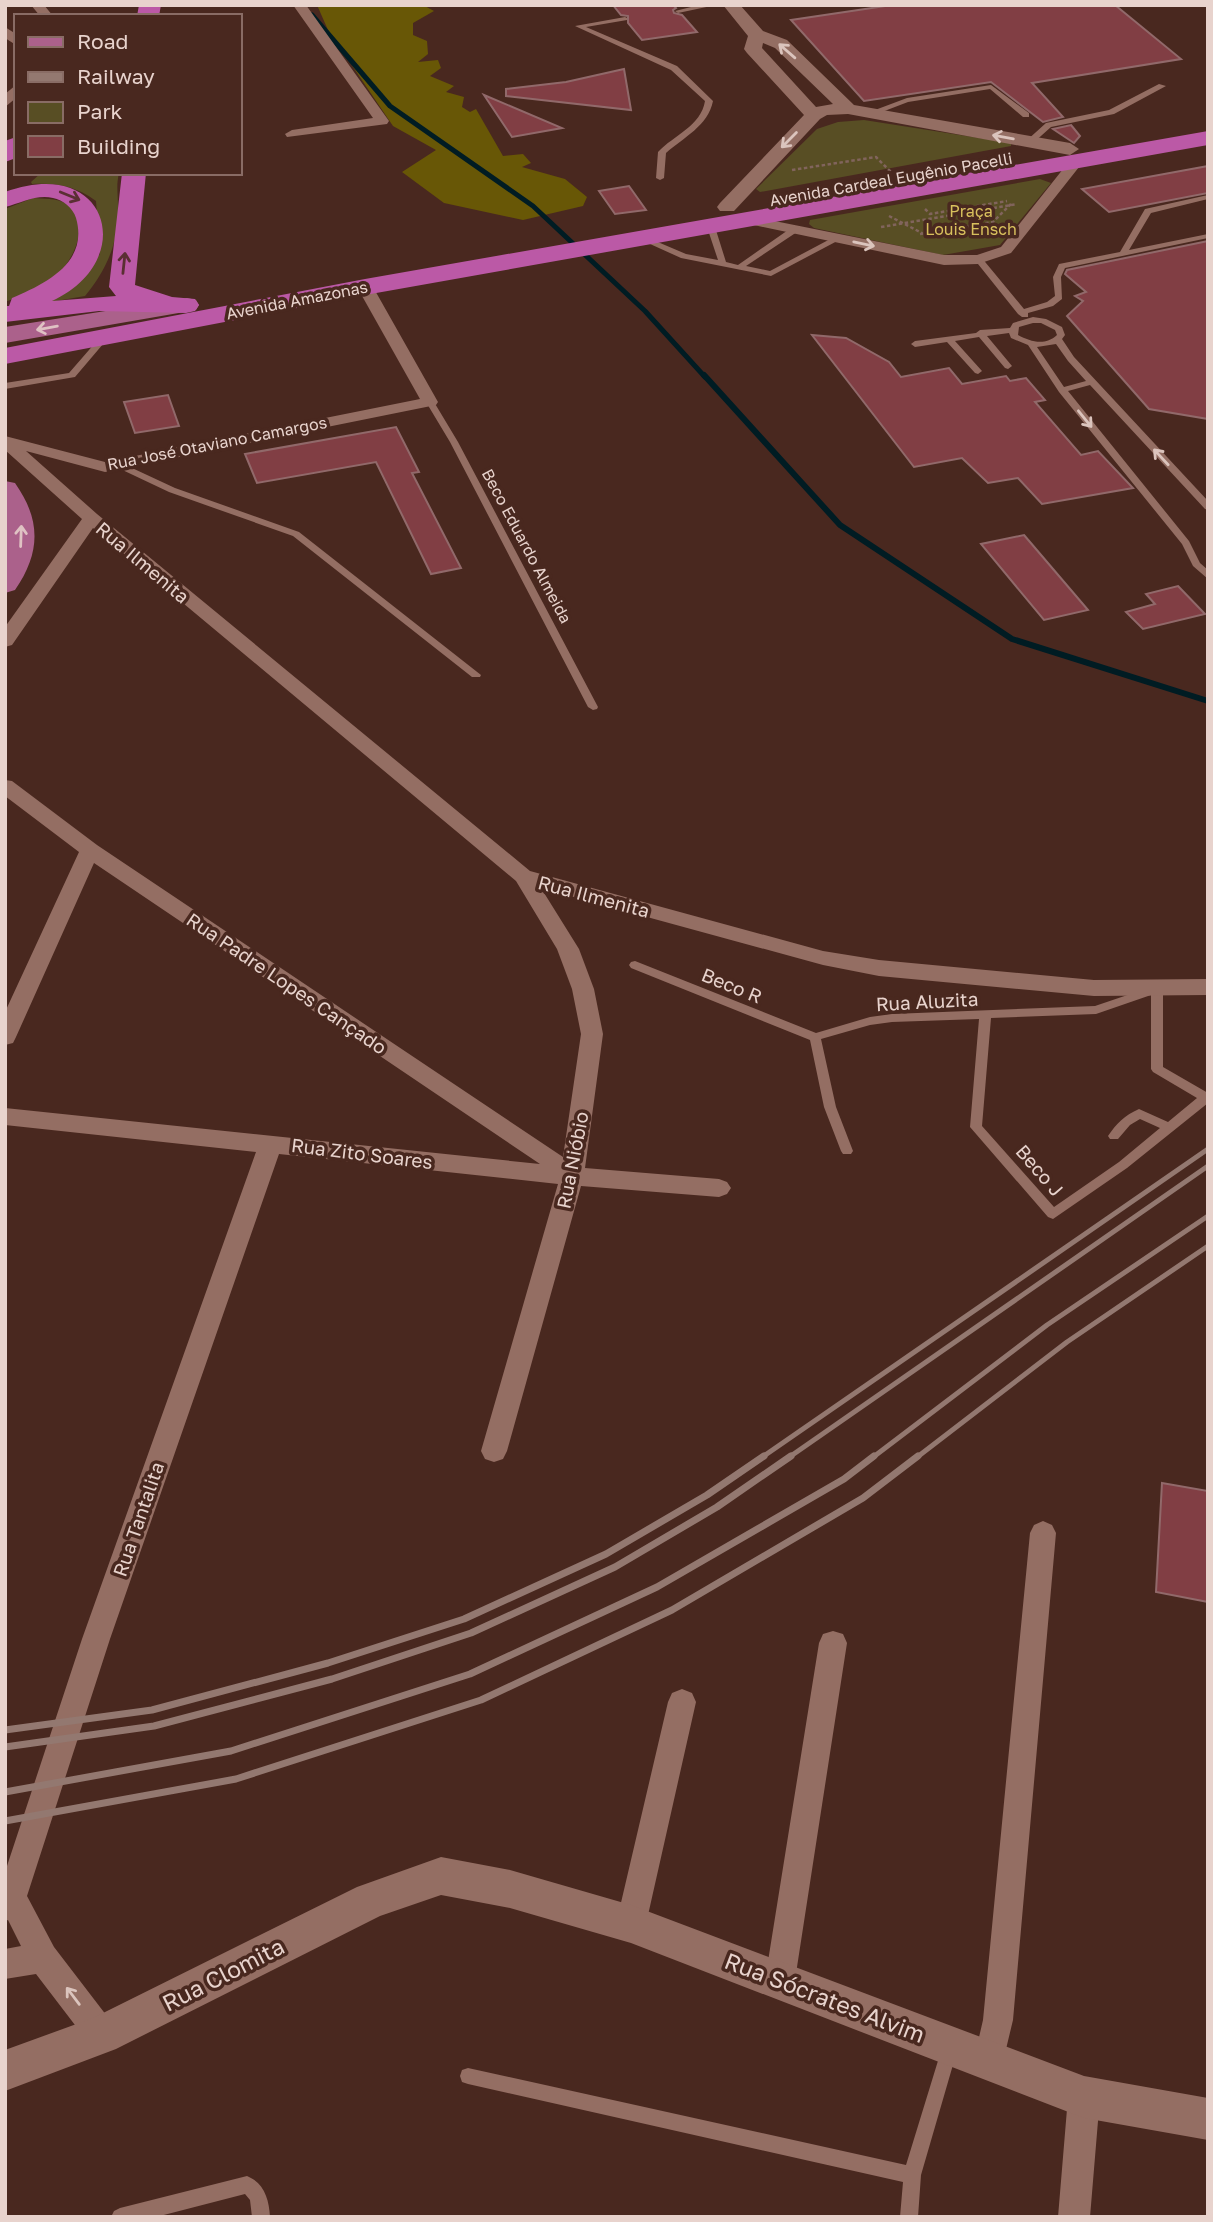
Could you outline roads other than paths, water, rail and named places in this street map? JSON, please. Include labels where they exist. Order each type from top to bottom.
[{"type":"highway","name":"Avenida Cardeal Eugênio Pacelli","points":[[582,241],[643,239],[986,178],[1208,124]]},
{"type":"highway","name":"Avenida Cardeal Eugênio Pacelli","points":[[582,241],[727,207],[1208,138]]},
{"type":"highway","points":[[5,189],[19,175]]},
{"type":"highway","points":[[134,175],[122,287],[129,294],[187,305]]},
{"type":"highway","points":[[5,200],[27,191],[64,192],[80,200],[91,220],[91,241],[78,268],[68,279],[54,290],[5,312]]},
{"type":"highway","name":"Avenida Amazonas","points":[[187,305],[582,241]]},
{"type":"highway","name":"Avenida Amazonas","points":[[5,356],[365,287],[536,249]]},
{"type":"highway","points":[[5,312],[99,303],[187,305]]},
{"type":"main road","name":"Avenida Amazonas","points":[[5,335],[187,305]]},
{"type":"main road","points":[[5,489],[17,506],[23,538],[17,560],[5,584]]},
{"type":"street","points":[[292,134],[382,121],[299,5]]},
{"type":"street","points":[[731,5],[757,35],[781,44],[848,109]]},
{"type":"street","points":[[757,35],[753,48],[814,115]]},
{"type":"street","points":[[727,207],[763,166],[814,115],[824,110],[848,109],[1029,142],[1073,156],[1046,199],[1006,250],[978,259],[944,260],[749,220]]},
{"type":"street","points":[[365,287],[430,402]]},
{"type":"street","name":"Rua José Otaviano Camargos","points":[[5,441],[105,467],[430,402]]},
{"type":"street","name":"Rua Ilmenita","points":[[5,441],[91,519],[523,876],[823,958],[879,968],[1094,988],[1208,987]]},
{"type":"street","points":[[5,641],[91,519]]},
{"type":"street","name":"Rua Padre Lopes Cançado","points":[[5,786],[90,850],[572,1175]]},
{"type":"street","points":[[5,1037],[90,850]]},
{"type":"street","name":"Rua Nióbio","points":[[494,1451],[572,1175],[592,1034],[583,989],[568,949],[523,876]]},
{"type":"street","name":"Rua Zito Soares","points":[[5,1116],[512,1171],[719,1188]]},
{"type":"street","name":"Rua Tantalita","points":[[102,2035],[43,1958],[9,1902],[96,1639],[271,1143]]},
{"type":"street","points":[[990,2059],[999,2006],[1043,1533]]},
{"type":"street","points":[[780,1980],[833,1643]]},
{"type":"street","points":[[631,1924],[682,1702]]},
{"type":"street","name":"Rua Sócrates Alvim","points":[[441,1876],[510,1889],[631,1924],[1084,2097],[1208,2119]]},
{"type":"street","name":"Rua Clomita","points":[[5,2071],[102,2035],[371,1900],[441,1876]]},
{"type":"street","points":[[5,1964],[43,1958]]},
{"type":"street","points":[[1074,2217],[1084,2097]]},
{"type":"lane","points":[[678,11],[713,5]]},
{"type":"lane","points":[[625,19],[578,26],[674,68],[709,101],[709,110],[699,122],[662,152],[660,178]]},
{"type":"lane","points":[[1029,142],[1049,125],[1111,112],[1162,86]]},
{"type":"lane","points":[[871,113],[907,100],[991,87],[1026,115]]},
{"type":"lane","points":[[1123,253],[1148,211],[1208,197]]},
{"type":"lane","points":[[710,227],[723,265]]},
{"type":"lane","points":[[740,267],[794,230]]},
{"type":"lane","points":[[1021,312],[1050,304],[1059,298],[1058,277],[1062,267],[1208,236]]},
{"type":"lane","points":[[643,239],[684,256],[771,274],[837,239]]},
{"type":"lane","points":[[978,259],[1021,312],[1033,320]]},
{"type":"lane","points":[[915,344],[1013,330],[1023,322],[1033,320],[1044,321],[1059,329],[1061,335],[1051,343],[1031,344],[1014,336],[1013,330]]},
{"type":"lane","points":[[980,333],[1008,366]]},
{"type":"lane","points":[[5,386],[72,375],[105,337]]},
{"type":"lane","points":[[948,338],[978,371]]},
{"type":"lane","points":[[1058,340],[1092,382],[1208,507]]},
{"type":"lane","points":[[1031,344],[1062,390],[1186,543],[1196,565],[1208,576]]},
{"type":"lane","points":[[1062,390],[1092,382]]},
{"type":"lane","name":"Beco Eduardo Almeida","points":[[430,402],[454,442],[593,707]]},
{"type":"lane","points":[[117,464],[172,490],[296,534],[476,675]]},
{"type":"lane","name":"Beco R","points":[[635,965],[815,1037]]},
{"type":"lane","points":[[1114,1136],[1126,1122],[1139,1114],[1169,1127],[1206,1098],[1157,1069],[1157,989]]},
{"type":"lane","name":"Rua Aluzita","points":[[815,1037],[870,1021],[1096,1010],[1157,989]]},
{"type":"lane","name":"Beco J","points":[[985,1016],[976,1127],[1053,1214],[1122,1165],[1169,1127]]},
{"type":"lane","points":[[815,1037],[830,1107],[847,1151]]},
{"type":"lane","points":[[909,2217],[912,2175],[951,2044]]},
{"type":"lane","points":[[468,2076],[912,2175]]},
{"type":"lane","points":[[120,2217],[247,2185],[255,2190],[261,2206],[261,2217]]},
{"type":"waterway","points":[[312,15],[390,106],[533,206],[645,311],[705,377]]},
{"type":"waterway","points":[[704,375],[840,525],[1012,639],[1208,701]]},
{"type":"railway","points":[[761,1458],[1208,1149]]},
{"type":"railway","points":[[788,1458],[1208,1166]]},
{"type":"railway","points":[[872,1458],[1047,1325],[1208,1216]]},
{"type":"railway","points":[[916,1458],[1067,1342],[1208,1246]]},
{"type":"railway","points":[[5,1730],[152,1710],[328,1663],[464,1619],[606,1554],[707,1495],[764,1456]]},
{"type":"railway","points":[[5,1747],[154,1726],[332,1679],[471,1633],[615,1567],[717,1507],[791,1456]]},
{"type":"railway","points":[[5,1792],[231,1751],[470,1674],[657,1587],[844,1479],[874,1456]]},
{"type":"railway","points":[[5,1821],[236,1779],[481,1700],[672,1610],[863,1498],[918,1456]]},
{"type":"park label","name":"Praça Louis Ensch","points":[[971,220]]}]
